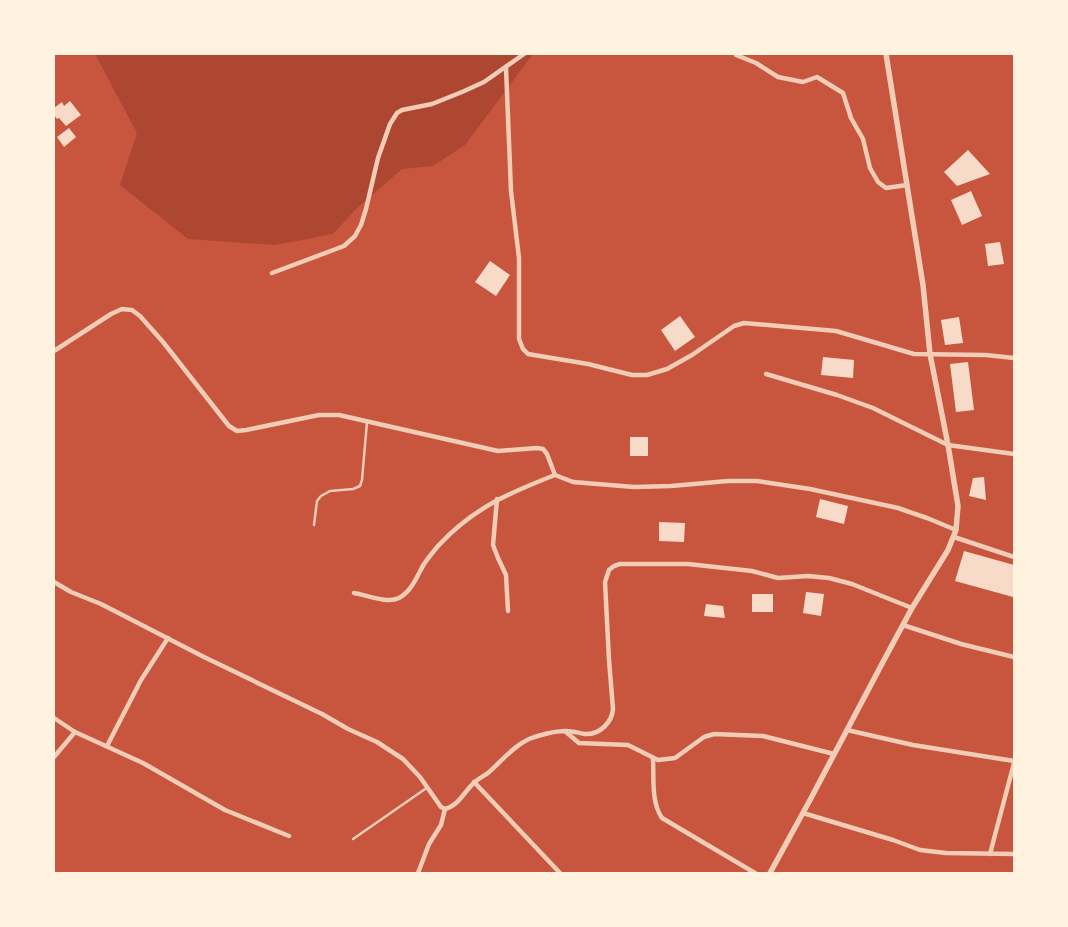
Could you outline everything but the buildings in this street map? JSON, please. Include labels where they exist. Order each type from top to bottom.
[{"type":"street","points":[[272,273],[344,246],[355,236],[366,209],[378,158],[396,113],[432,104],[462,92],[506,68],[524,54]]},
{"type":"street","points":[[770,873],[912,608],[954,537],[956,530],[958,506],[930,354],[923,285],[886,54]]},
{"type":"street","points":[[736,55],[756,63],[778,77],[803,82],[817,76],[840,90],[846,98],[851,118],[863,140],[870,168],[878,182],[886,188],[907,185]]},
{"type":"street","points":[[506,68],[511,191],[518,258],[519,339],[523,349],[528,354],[588,364],[632,375],[647,375],[667,369],[692,356],[734,326],[744,323],[836,330],[903,352],[1014,358]]},
{"type":"street","points":[[54,351],[122,308],[132,310],[140,316],[163,342],[229,426],[236,431],[319,415],[339,415],[498,451],[544,449],[555,475]]},
{"type":"street","points":[[766,374],[872,408],[948,444],[1014,454]]},
{"type":"street","points":[[354,593],[390,601],[399,598],[408,591],[425,563],[439,546],[464,520],[497,500],[555,475],[573,482],[634,487],[757,481],[820,491],[898,508],[956,530]]},
{"type":"street","points":[[497,500],[494,545],[506,575],[508,611]]},
{"type":"street","points":[[954,537],[1014,557]]},
{"type":"street","points":[[54,582],[377,742],[403,759],[428,788],[441,807],[445,809],[457,804],[474,782],[488,773],[521,743],[530,738],[566,731],[587,734],[596,732],[602,729],[613,716],[605,582],[610,570],[620,564],[688,564],[752,570],[778,578],[808,576],[829,578],[852,584],[912,608]]},
{"type":"street","points":[[904,625],[961,644],[1014,657]]},
{"type":"street","points":[[106,746],[141,680],[168,638]]},
{"type":"street","points":[[54,718],[75,732],[143,763],[225,810],[289,836]]},
{"type":"street","points":[[847,730],[922,747],[1014,762],[990,854]]},
{"type":"street","points":[[566,731],[579,743],[628,745],[653,759],[665,761],[675,758],[704,737],[714,734],[763,736],[834,754]]},
{"type":"street","points":[[55,755],[75,732]]},
{"type":"street","points":[[653,759],[656,802],[658,812],[662,818],[755,873]]},
{"type":"street","points":[[474,782],[560,873]]},
{"type":"street","points":[[418,873],[429,844],[441,825],[445,809]]},
{"type":"street","points":[[803,813],[920,850],[946,853],[1014,854]]},
{"type":"lane","points":[[314,524],[317,501],[321,496],[330,491],[353,489],[360,486],[367,421]]},
{"type":"lane","points":[[353,839],[428,788]]},
{"type":"shaded area","points":[[95,54],[533,54],[465,145],[433,166],[402,169],[357,208],[333,234],[275,245],[188,239],[120,185],[137,133]]}]
